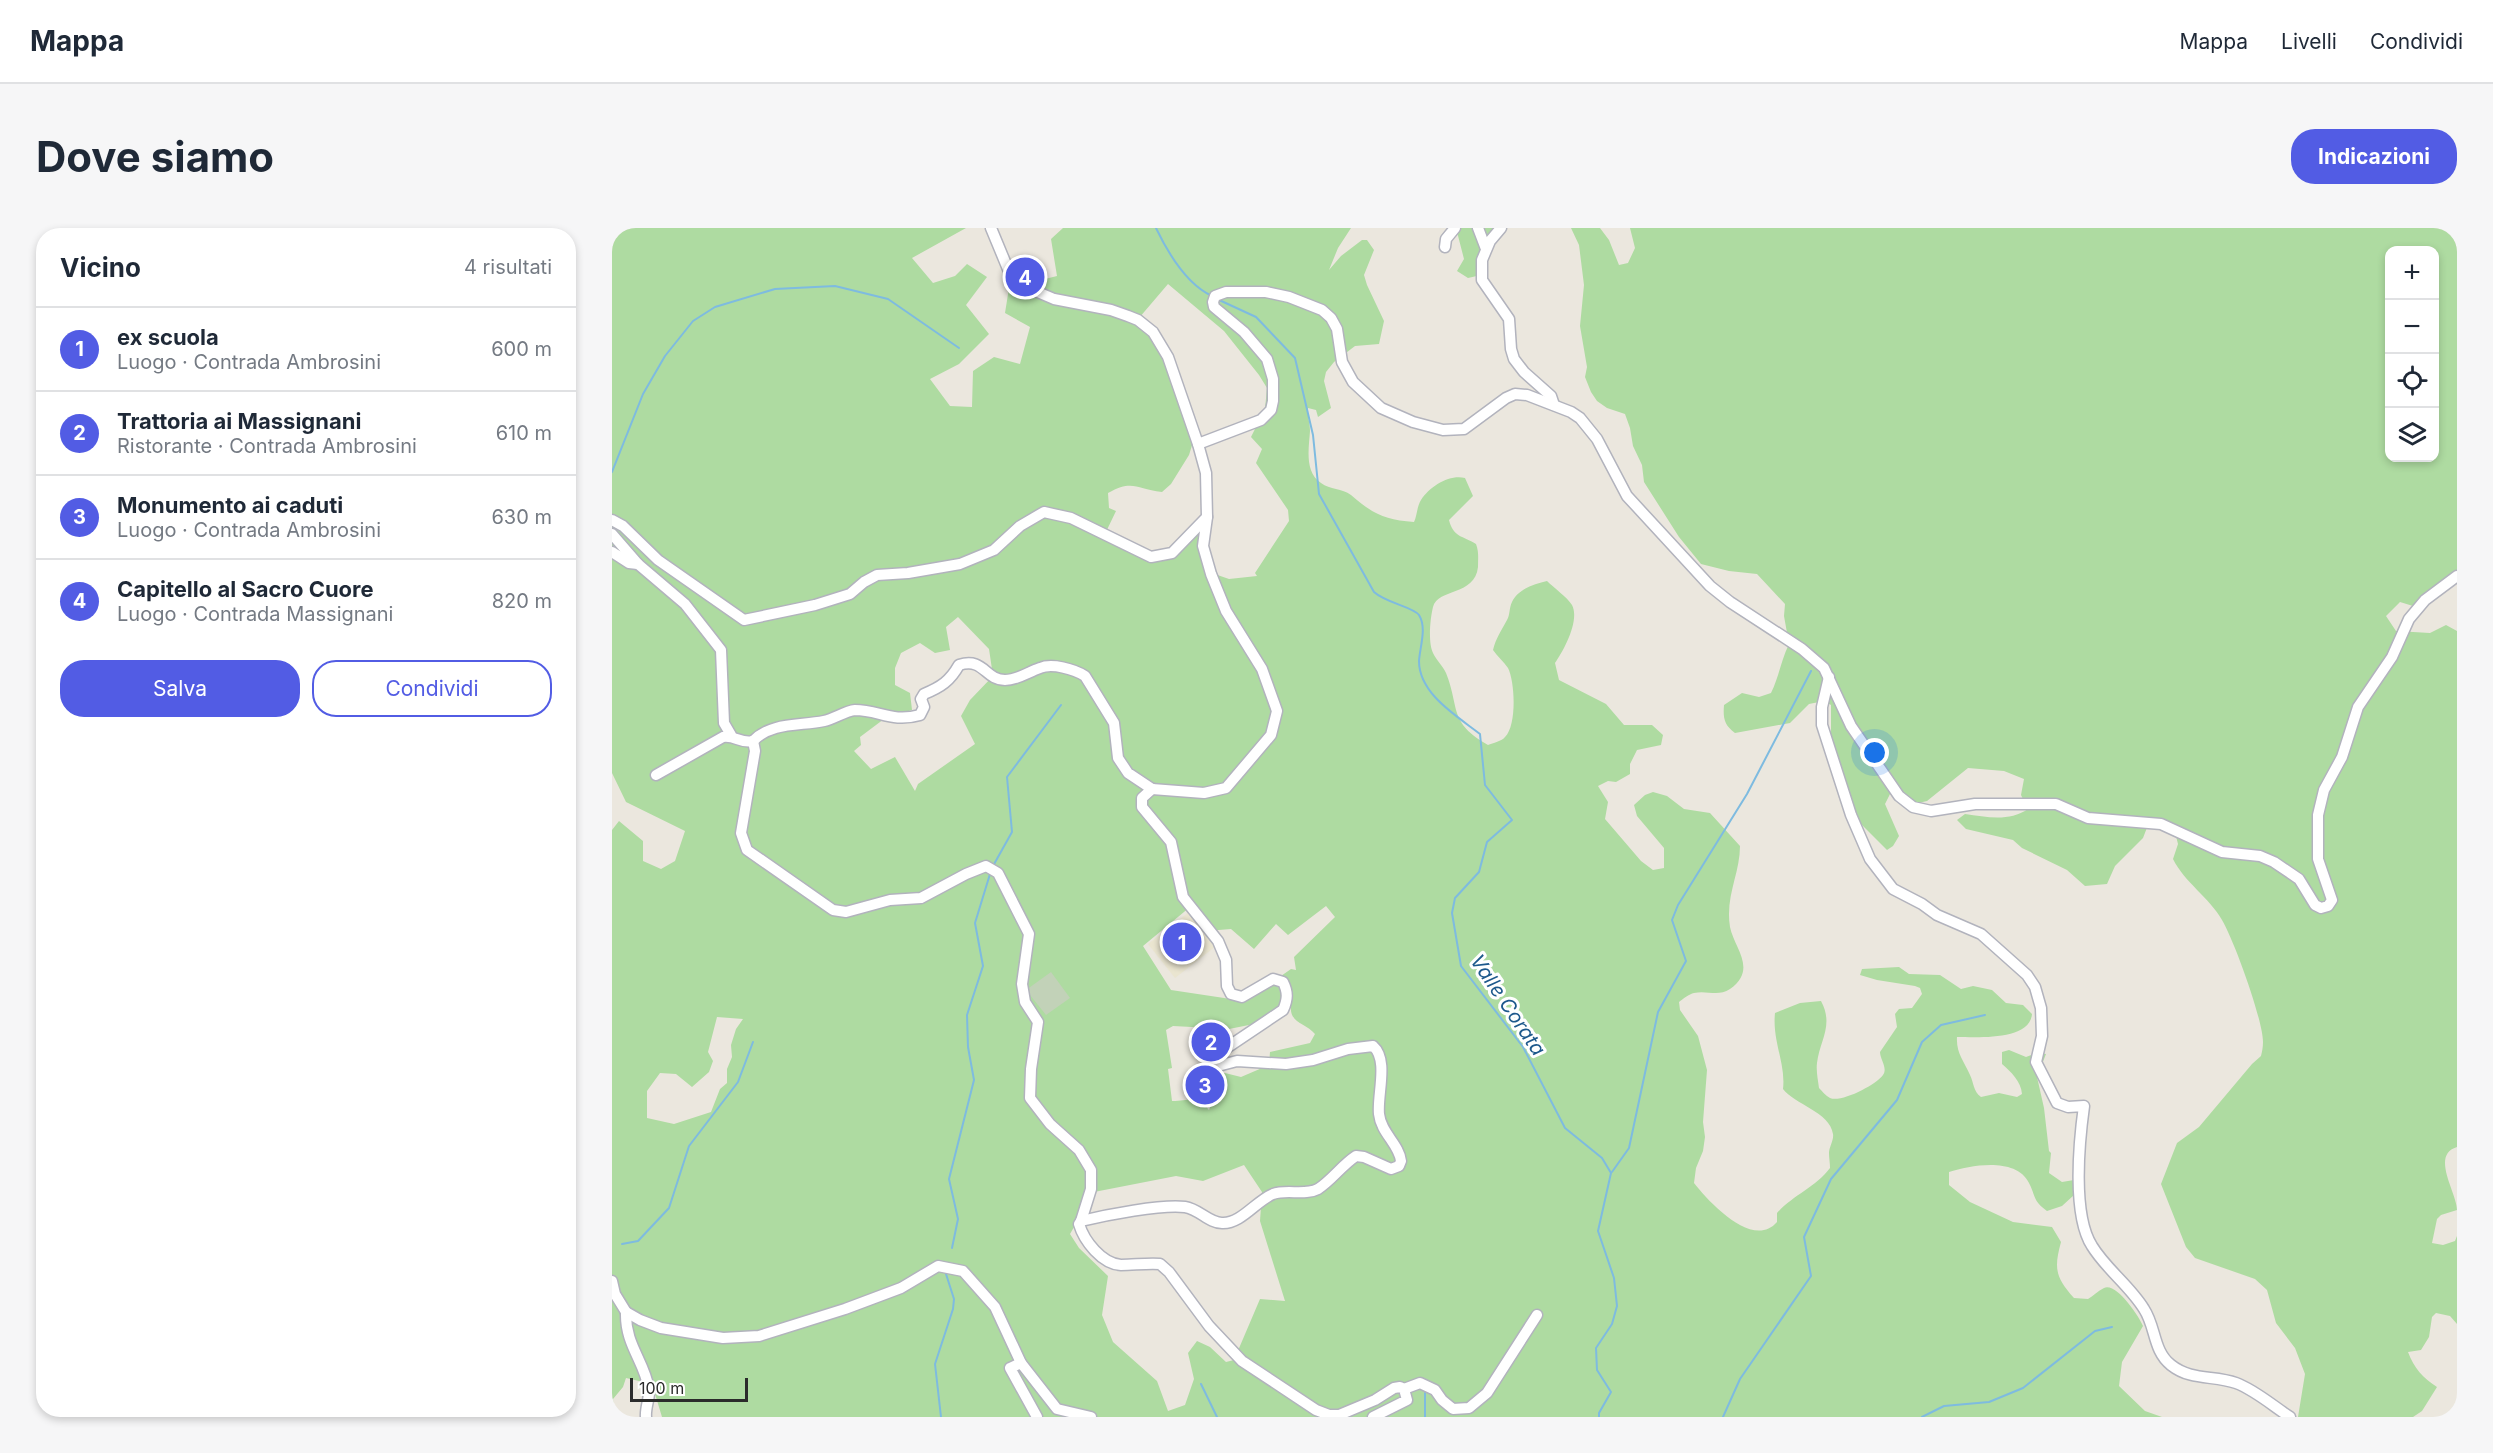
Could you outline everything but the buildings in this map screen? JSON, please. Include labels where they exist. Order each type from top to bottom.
[{"type":"street","points":[[612,534],[638,564],[685,604],[721,650],[724,723],[731,735],[745,743],[753,741],[760,734],[784,726],[825,721],[855,710],[907,719],[920,715],[924,707],[921,699],[924,694],[943,686],[959,665],[967,662],[975,663],[1004,680],[1047,666],[1077,670],[1085,676],[1114,723],[1118,758],[1128,773],[1152,789],[1204,794],[1226,788],[1271,735],[1277,711],[1262,669],[1226,611],[1211,574],[1203,546],[1207,517],[1206,473],[1168,357],[1159,340],[1146,325],[1111,310],[1044,296],[1018,281],[1004,260],[992,228]]},
{"type":"street","points":[[1445,247],[1446,239],[1455,228]]},
{"type":"street","points":[[1478,228],[1486,249]]},
{"type":"street","points":[[1501,228],[1486,249],[1482,260],[1482,280],[1509,319],[1514,359],[1524,372],[1551,396],[1554,405]]},
{"type":"street","points":[[1198,444],[1261,420],[1271,410],[1273,401],[1272,373],[1267,360],[1237,326],[1216,310],[1213,302],[1215,296],[1222,292],[1266,292],[1313,306],[1328,314],[1335,323],[1342,362],[1353,382],[1372,402],[1390,413],[1413,422],[1456,431],[1473,424],[1506,398],[1515,394],[1527,395],[1554,405],[1580,418],[1591,430],[1627,496],[1710,586],[1730,602],[1815,658],[1829,677],[1851,726],[1899,796],[1913,807],[1932,811],[1975,804],[2056,804],[2094,819],[2161,824],[2222,852],[2260,856],[2274,862],[2299,879],[2315,905],[2321,908],[2328,906],[2332,900],[2318,859],[2320,802],[2342,757],[2358,707],[2392,657],[2413,612],[2432,594],[2457,576]]},
{"type":"street","points":[[612,520],[623,526],[658,560],[744,620],[815,606],[850,594],[877,575],[908,573],[960,564],[993,550],[1020,526],[1044,512],[1071,518],[1151,557],[1172,553],[1207,517]]},
{"type":"street","points":[[612,552],[629,563],[638,564]]},
{"type":"street","points":[[1829,677],[1822,707],[1822,726],[1851,815],[1870,859],[1893,889],[1937,915],[1981,934],[2028,975],[2035,987],[2040,1008],[2042,1036],[2036,1062],[2056,1102],[2068,1107],[2084,1106],[2078,1149],[2082,1223],[2091,1245],[2143,1307],[2152,1324],[2160,1354],[2171,1365],[2202,1379],[2235,1383],[2290,1417]]},
{"type":"street","points":[[656,775],[723,737],[731,735]]},
{"type":"street","points":[[753,741],[754,751],[741,833],[747,850],[833,910],[846,912],[890,900],[921,898],[966,874],[991,870],[1029,934],[1022,984],[1025,1002],[1038,1022],[1031,1069],[1030,1098],[1050,1124],[1079,1150],[1091,1170],[1091,1189],[1079,1224],[1082,1235],[1104,1258],[1119,1265],[1160,1264],[1209,1326],[1242,1361],[1316,1410],[1329,1415],[1339,1415],[1375,1400],[1394,1388],[1400,1387],[1406,1392],[1407,1400],[1373,1417]]},
{"type":"street","points":[[1081,1221],[1173,1207],[1196,1209],[1216,1222],[1224,1224],[1234,1221],[1270,1195],[1281,1192],[1309,1192],[1317,1189],[1356,1156],[1364,1156],[1391,1169],[1399,1166],[1401,1161],[1379,1117],[1382,1063],[1381,1054],[1374,1046],[1348,1049],[1313,1060],[1286,1064],[1237,1062],[1214,1067],[1209,1065],[1210,1059],[1283,1010],[1287,1000],[1287,989],[1283,982],[1274,979],[1242,997],[1231,994],[1227,987],[1226,960],[1218,941],[1183,897],[1171,842],[1142,807],[1142,798],[1152,789]]},
{"type":"street","points":[[612,1281],[615,1294],[626,1312],[640,1320],[661,1328],[723,1338],[759,1336],[845,1309],[901,1288],[938,1266],[963,1271],[994,1307],[1021,1363],[1057,1409],[1091,1417]]},
{"type":"street","points":[[626,1312],[625,1326],[628,1340],[649,1390],[646,1417]]},
{"type":"street","points":[[1406,1392],[1420,1383],[1436,1390],[1442,1400],[1454,1409],[1469,1408],[1487,1394],[1537,1314]]},
{"type":"street","points":[[1021,1363],[1010,1368],[1037,1417]]},
{"type":"shaded area","points":[[1189,912],[1216,946],[1175,978],[1148,944]]},
{"type":"green space","points":[[612,228],[966,228],[912,258],[933,283],[955,276],[967,264],[987,277],[966,305],[989,334],[959,364],[930,379],[950,406],[972,407],[973,371],[994,357],[1020,364],[1030,327],[1005,313],[1009,288],[1057,276],[1051,239],[1063,228],[1351,228],[1338,248],[1329,270],[1341,256],[1362,240],[1367,240],[1374,250],[1364,275],[1384,321],[1379,344],[1355,346],[1334,362],[1326,372],[1324,381],[1331,408],[1318,417],[1316,410],[1308,408],[1310,466],[1316,478],[1328,487],[1347,493],[1366,507],[1387,518],[1414,522],[1420,502],[1430,490],[1441,482],[1459,477],[1465,478],[1473,496],[1449,520],[1456,533],[1476,544],[1478,567],[1470,583],[1436,601],[1430,631],[1431,649],[1446,673],[1461,721],[1475,737],[1488,745],[1502,740],[1509,731],[1514,703],[1512,683],[1508,668],[1493,650],[1515,597],[1527,588],[1547,581],[1570,602],[1574,611],[1573,627],[1555,663],[1559,680],[1606,704],[1624,725],[1652,725],[1663,735],[1661,745],[1637,750],[1630,764],[1630,774],[1616,782],[1608,781],[1598,786],[1608,802],[1605,819],[1641,861],[1653,870],[1664,868],[1664,848],[1637,816],[1634,805],[1645,795],[1653,792],[1667,796],[1684,809],[1710,813],[1740,846],[1729,916],[1732,935],[1742,958],[1742,974],[1738,981],[1726,991],[1694,993],[1679,1002],[1680,1010],[1698,1036],[1707,1070],[1703,1122],[1705,1137],[1694,1183],[1732,1220],[1744,1227],[1756,1230],[1767,1229],[1777,1222],[1777,1213],[1818,1181],[1830,1168],[1829,1151],[1833,1134],[1830,1126],[1819,1114],[1783,1089],[1783,1071],[1775,1033],[1775,1013],[1800,1003],[1821,1001],[1825,1010],[1826,1025],[1817,1063],[1819,1088],[1830,1098],[1835,1099],[1858,1092],[1873,1084],[1883,1075],[1885,1069],[1880,1052],[1897,1027],[1895,1014],[1899,1009],[1912,1008],[1922,994],[1920,988],[1915,986],[1860,975],[1862,969],[1899,967],[1909,974],[1940,975],[1961,989],[1973,986],[1992,990],[2006,1003],[2023,1005],[2032,1014],[2029,1023],[2022,1029],[2001,1036],[1957,1037],[1958,1048],[1975,1090],[1981,1097],[1999,1093],[2017,1097],[2022,1094],[2018,1081],[2002,1064],[2002,1052],[2009,1050],[2026,1057],[2037,1053],[2046,1054],[2037,1077],[2051,1153],[2049,1173],[2062,1182],[2074,1180],[2074,1195],[2062,1206],[2047,1211],[2037,1201],[2023,1175],[2014,1169],[1993,1165],[1949,1172],[1949,1185],[1970,1202],[2013,1222],[2052,1227],[2061,1242],[2057,1259],[2058,1272],[2063,1284],[2074,1298],[2088,1299],[2104,1288],[2115,1290],[2121,1295],[2143,1326],[2122,1362],[2119,1386],[2145,1411],[2162,1417],[662,1417],[652,1384],[626,1378],[623,1387],[613,1399],[615,1417],[612,1417],[612,830],[619,821],[643,841],[643,861],[661,869],[675,861],[685,831],[626,802],[612,773]],"holes":[[[1168,284],[1224,331],[1267,388],[1265,409],[1251,437],[1262,449],[1256,463],[1288,510],[1289,521],[1255,573],[1257,576],[1229,579],[1206,571],[1200,532],[1149,560],[1104,536],[1116,511],[1109,508],[1108,493],[1129,486],[1162,492],[1171,484],[1189,455],[1194,439],[1165,353],[1139,318]],[[958,617],[989,649],[993,676],[970,700],[961,716],[975,744],[918,784],[915,791],[895,757],[871,769],[854,751],[861,745],[860,737],[884,719],[912,710],[910,693],[895,685],[895,668],[901,653],[920,643],[935,653],[950,650],[946,627]],[[1326,906],[1335,917],[1294,957],[1296,970],[1291,969],[1281,976],[1282,987],[1269,984],[1244,1001],[1171,990],[1143,946],[1190,907],[1206,931],[1231,929],[1254,949],[1276,924],[1288,935]],[[1291,1006],[1295,1019],[1315,1034],[1310,1043],[1270,1052],[1269,1065],[1241,1077],[1221,1074],[1209,1110],[1196,1100],[1172,1101],[1168,1069],[1172,1068],[1166,1030],[1173,1026],[1229,1029],[1259,1023]],[[717,1017],[743,1019],[736,1029],[731,1045],[732,1057],[727,1069],[727,1083],[720,1089],[711,1112],[674,1124],[647,1118],[647,1091],[660,1073],[676,1074],[692,1087],[709,1072],[713,1061],[708,1052]],[[1244,1165],[1262,1192],[1260,1221],[1285,1301],[1260,1299],[1234,1360],[1226,1362],[1210,1347],[1197,1341],[1188,1353],[1194,1379],[1185,1405],[1168,1411],[1157,1381],[1113,1342],[1102,1315],[1108,1276],[1079,1248],[1070,1234],[1094,1192],[1176,1176],[1203,1181]]]},
{"type":"green space","points":[[1456,228],[1504,228],[1489,245],[1481,275],[1468,278],[1457,271],[1464,259]]},
{"type":"green space","points":[[1571,228],[1600,228],[1609,240],[1619,265],[1628,263],[1635,248],[1630,228],[2457,228],[2457,572],[2441,582],[2413,606],[2400,602],[2386,616],[2396,631],[2430,633],[2446,625],[2457,631],[2457,1147],[2449,1151],[2445,1166],[2457,1210],[2441,1215],[2437,1219],[2432,1243],[2443,1245],[2455,1241],[2457,1236],[2457,1324],[2450,1316],[2436,1313],[2432,1317],[2429,1337],[2421,1350],[2408,1352],[2419,1372],[2437,1387],[2422,1411],[2413,1417],[2298,1417],[2305,1374],[2295,1348],[2276,1323],[2267,1290],[2255,1279],[2195,1258],[2186,1247],[2161,1184],[2177,1143],[2199,1127],[2261,1056],[2263,1042],[2253,999],[2227,930],[2211,904],[2178,868],[2173,859],[2178,844],[2175,832],[2148,825],[2143,838],[2115,866],[2107,884],[2085,886],[2067,870],[2022,848],[2013,840],[1966,829],[1957,820],[1965,814],[2006,817],[2028,809],[2021,795],[2024,779],[2004,771],[1968,768],[1927,801],[1914,804],[1890,794],[1885,804],[1899,836],[1893,846],[1887,850],[1855,818],[1831,737],[1831,705],[1824,701],[1809,704],[1790,723],[1735,733],[1728,727],[1724,717],[1724,705],[1742,693],[1759,697],[1771,693],[1789,644],[1784,616],[1785,604],[1757,574],[1729,571],[1701,564],[1679,537],[1644,482],[1642,465],[1633,446],[1625,414],[1607,408],[1597,401],[1585,377],[1587,367],[1580,326],[1584,285],[1579,245]]},
{"type":"green space","points":[[1051,972],[1070,998],[1046,1015],[1026,990]]},
{"type":"waterway","name":"Valle Corata","points":[[1156,228],[1172,257],[1186,276],[1212,296]]},
{"type":"waterway","points":[[612,472],[643,394],[665,356],[693,321],[715,307],[775,289],[835,286],[888,299],[959,348]]},
{"type":"waterway","name":"Valle Corata","points":[[1217,299],[1256,317],[1295,358],[1313,435],[1319,494],[1374,592],[1419,615],[1423,626],[1419,661],[1425,684],[1441,703],[1480,734],[1485,785],[1512,820],[1487,842],[1479,872],[1455,898],[1452,913],[1461,966],[1523,1047],[1565,1128],[1602,1158],[1611,1173],[1598,1231],[1614,1278],[1617,1306],[1612,1324],[1596,1348],[1597,1370],[1611,1392],[1599,1417]]},
{"type":"waterway","points":[[1612,1172],[1629,1148],[1658,1012],[1686,961],[1672,920],[1678,905],[1747,794],[1811,671]]},
{"type":"waterway","points":[[993,866],[1012,832],[1007,777],[1061,705]]},
{"type":"waterway","points":[[952,1248],[958,1219],[949,1179],[974,1080],[968,1047],[967,1015],[983,966],[975,923],[990,874]]},
{"type":"waterway","points":[[1723,1417],[1740,1379],[1811,1276],[1804,1237],[1831,1179],[1897,1100],[1922,1042],[1941,1025],[1985,1015]]},
{"type":"waterway","points":[[622,1244],[638,1241],[669,1208],[689,1146],[738,1082],[753,1042]]},
{"type":"waterway","points":[[941,1417],[935,1364],[953,1309],[954,1299],[946,1274]]},
{"type":"waterway","points":[[1922,1417],[1944,1406],[1989,1402],[2023,1388],[2095,1331],[2112,1327]]},
{"type":"waterway","points":[[1201,1384],[1217,1417]]},
{"type":"waterway","points":[[1425,1393],[1425,1417]]},
{"type":"place","name":"Capitello al Sacro Cuore","points":[[1025,277]]},
{"type":"place","name":"ex scuola","points":[[1182,942]]},
{"type":"place","name":"Trattoria ai Massignani","points":[[1211,1042]]},
{"type":"place","name":"Monumento ai caduti","points":[[1205,1085]]}]
